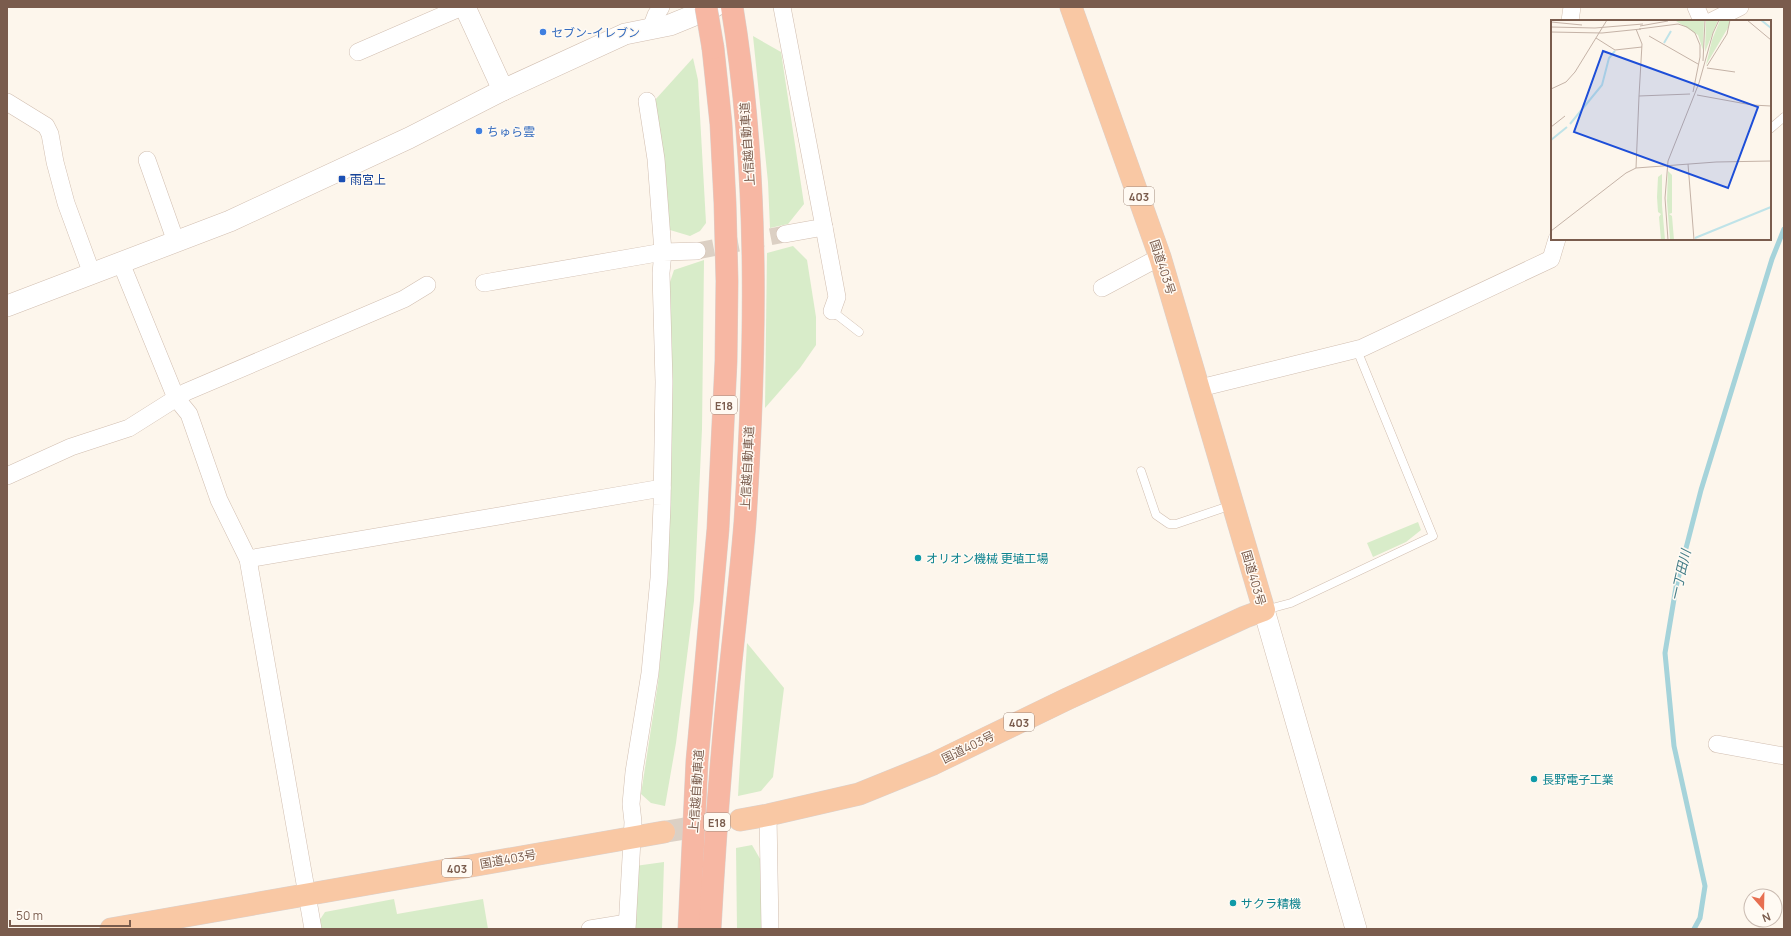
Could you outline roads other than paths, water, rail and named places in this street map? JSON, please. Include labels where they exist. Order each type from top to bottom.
[{"type":"highway","name":"上信越自動車道","points":[[689,929],[697,761],[718,529],[726,361],[727,281],[721,124],[713,48],[706,7]]},
{"type":"highway","name":"上信越自動車道","points":[[710,929],[726,716],[744,523],[752,364],[752,208],[746,125],[737,38],[732,7]]},
{"type":"highway","name":"国道403号","points":[[740,820],[859,794],[933,764],[1081,692],[1245,617],[1264,610],[1232,505],[1200,388],[1160,257],[1071,7]]},
{"type":"highway","points":[[725,929],[723,824],[726,716]]},
{"type":"highway","points":[[682,929],[686,856],[697,761]]},
{"type":"highway","name":"国道403号","points":[[111,929],[664,832]]},
{"type":"highway","name":"国道403号","points":[[179,929],[235,919],[281,899]]},
{"type":"street","points":[[358,52],[462,7]]},
{"type":"street","points":[[465,7],[503,90]]},
{"type":"street","points":[[652,28],[656,15],[661,7]]},
{"type":"street","points":[[7,306],[230,221],[409,138],[503,90],[625,34],[670,25],[714,7]]},
{"type":"street","points":[[782,7],[837,297],[832,311]]},
{"type":"street","points":[[1570,20],[1572,7]]},
{"type":"street","points":[[1696,7],[1702,20]]},
{"type":"street","points":[[1715,20],[1739,12]]},
{"type":"street","points":[[590,929],[627,926],[633,837],[631,804],[634,772],[655,639],[662,488],[664,382],[661,273],[663,252],[656,159],[647,101]]},
{"type":"street","points":[[7,102],[46,126],[50,134],[55,162],[66,203],[92,274]]},
{"type":"street","points":[[147,160],[176,242]]},
{"type":"street","points":[[785,234],[824,227]]},
{"type":"street","points":[[1200,388],[1357,350],[1551,259],[1557,240]]},
{"type":"street","points":[[484,283],[663,252],[696,251]]},
{"type":"street","points":[[1102,288],[1160,257]]},
{"type":"street","points":[[121,263],[176,398],[189,414],[219,500],[248,559],[313,929]]},
{"type":"street","points":[[7,476],[71,447],[129,428],[186,392],[404,299],[427,285]]},
{"type":"street","points":[[248,559],[662,488]]},
{"type":"street","points":[[1264,610],[1356,929]]},
{"type":"street","points":[[1717,744],[1784,756]]},
{"type":"street","points":[[768,815],[770,929]]},
{"type":"lane","points":[[1771,128],[1784,117]]},
{"type":"lane","points":[[832,311],[859,332]]},
{"type":"lane","points":[[1264,610],[1291,603],[1433,536],[1357,350]]},
{"type":"lane","points":[[1141,471],[1156,515],[1169,524],[1176,524],[1232,505]]},
{"type":"waterway","name":"一丁田川","points":[[1694,929],[1700,918],[1705,886],[1674,746],[1665,653],[1676,587],[1701,490],[1772,259],[1784,229]]},
{"type":"tunnel","points":[[697,251],[785,234]]},
{"type":"tunnel","points":[[664,832],[713,824]]},
{"type":"place","name":"セブン-イレブン","points":[[543,32]]},
{"type":"place","name":"ちゅら雲","points":[[479,131]]},
{"type":"place","name":"雨宮上","points":[[342,179]]},
{"type":"place","name":"オリオン機械 更埴工場","points":[[918,558]]},
{"type":"place","name":"長野電子工業","points":[[1534,779]]},
{"type":"place","name":"サクラ精機","points":[[1233,903]]}]
